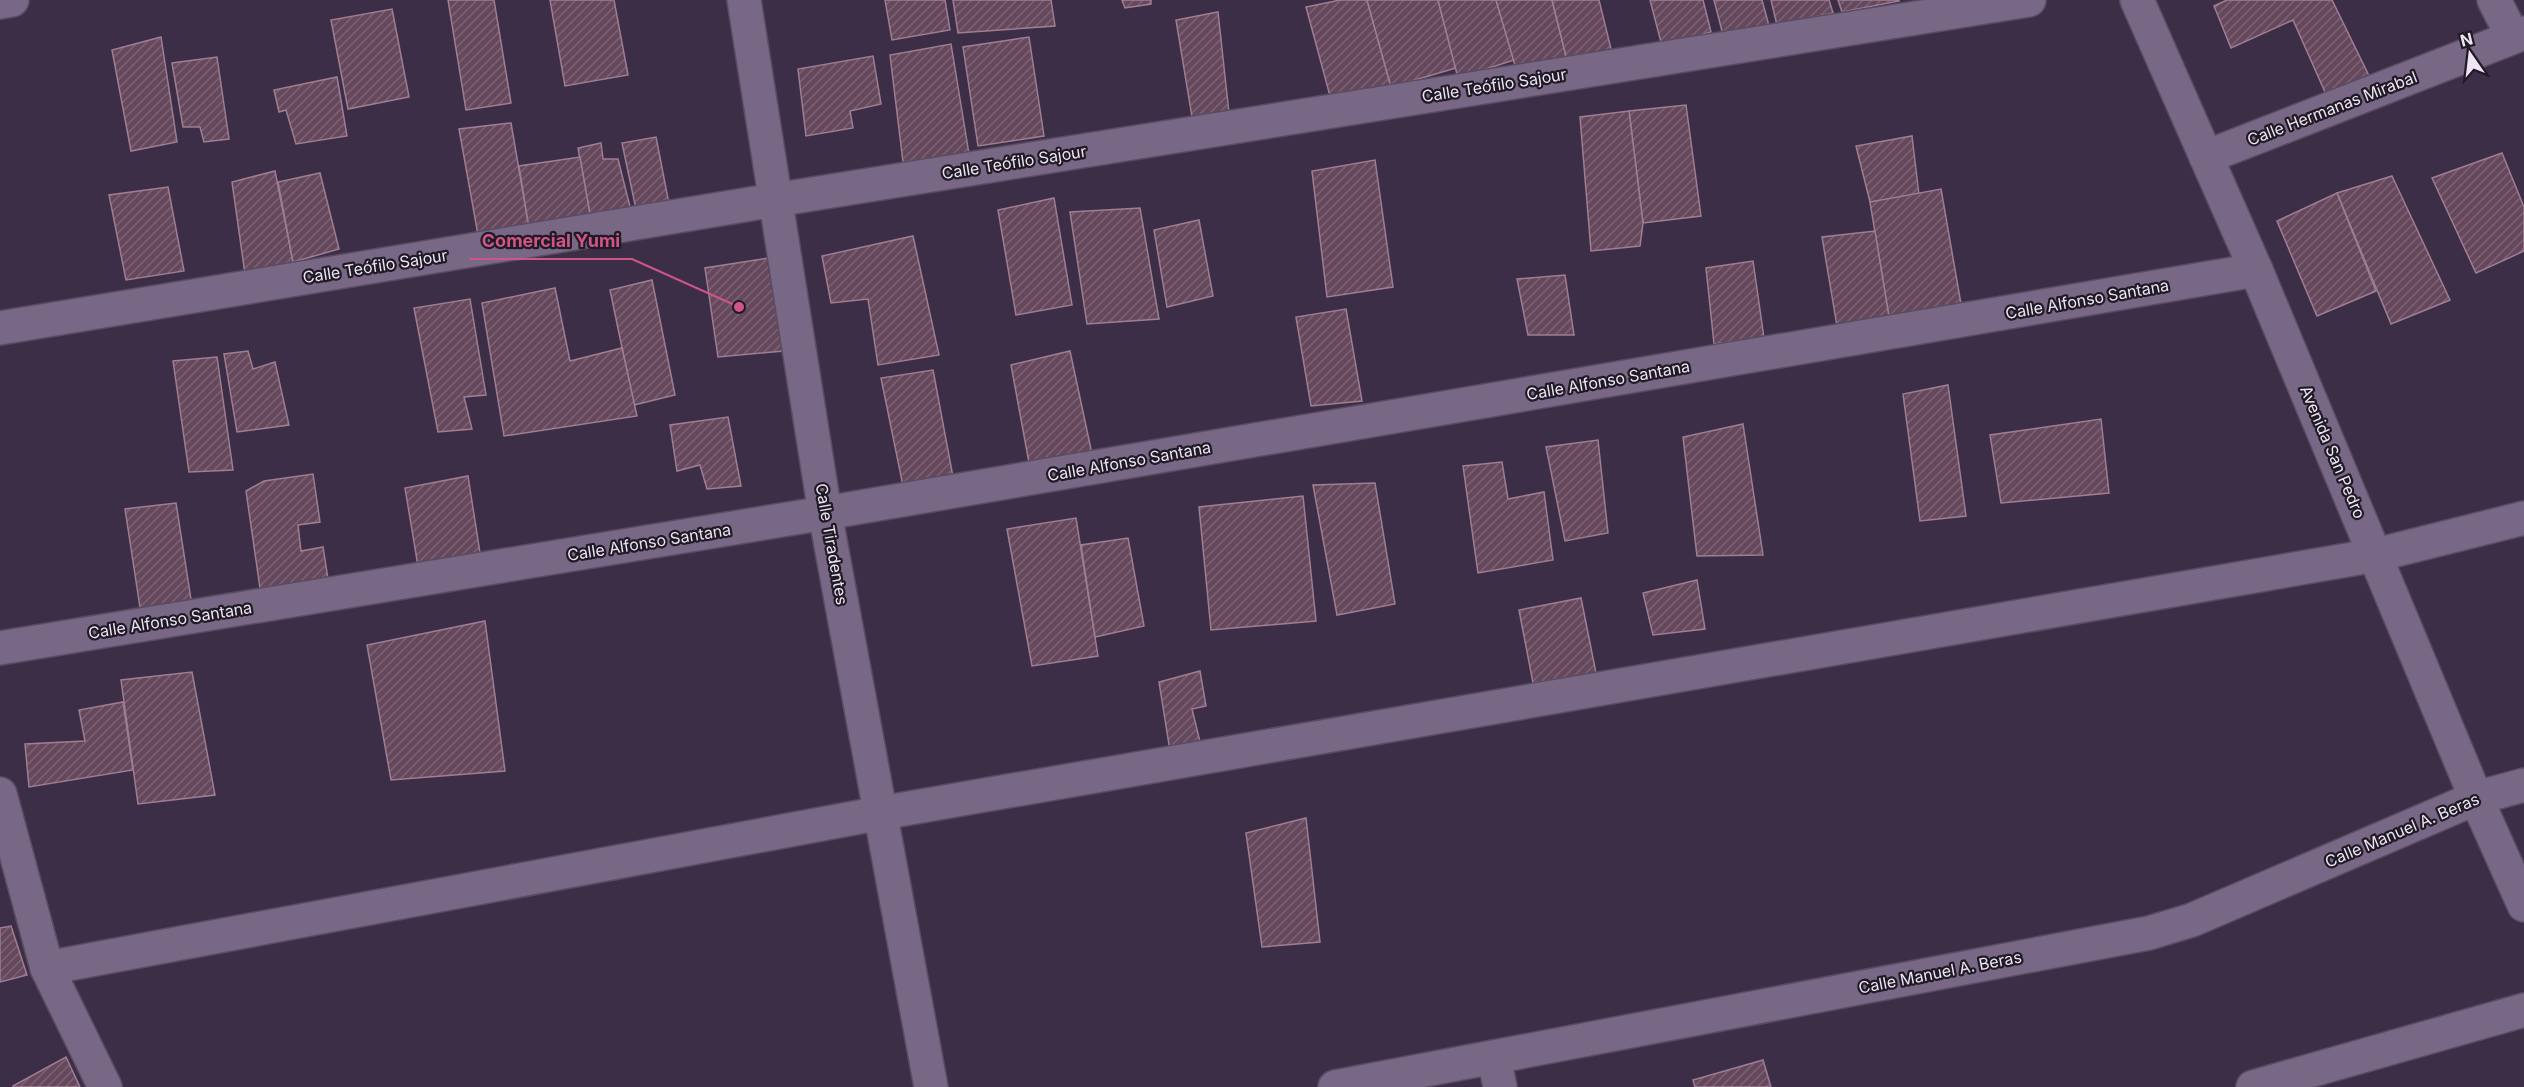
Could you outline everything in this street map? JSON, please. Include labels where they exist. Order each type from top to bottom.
[{"type":"street","points":[[0,2],[12,0]]},
{"type":"street","name":"Calle Tiradentes","points":[[744,0],[825,513],[931,1087]]},
{"type":"street","name":"Calle Teófilo Sajour","points":[[0,328],[775,200],[2030,0]]},
{"type":"street","name":"Avenida San Pedro","points":[[2137,0],[2256,270],[2476,798],[2524,905]]},
{"type":"street","points":[[2494,0],[2518,35]]},
{"type":"street","name":"Calle Hermanas Mirabal","points":[[2206,157],[2518,35]]},
{"type":"street","name":"Calle Alfonso Santana","points":[[0,648],[825,513],[2256,270]]},
{"type":"street","points":[[47,968],[881,813],[2376,555],[2524,518]]},
{"type":"street","name":"Calle Manuel A. Beras","points":[[1335,1087],[1497,1072],[2149,933],[2192,920],[2476,798],[2524,785]]},
{"type":"street","points":[[0,794],[47,968],[105,1087]]},
{"type":"street","points":[[2253,1087],[2524,1010]]},
{"type":"building","points":[[448,0],[494,0],[511,103],[466,110]]},
{"type":"building","points":[[550,0],[614,0],[628,75],[565,86]]},
{"type":"building","points":[[885,0],[945,0],[950,30],[892,40]]},
{"type":"building","points":[[953,0],[1051,0],[1055,26],[958,33]]},
{"type":"building","points":[[1122,0],[1151,0],[1151,4],[1125,8]]},
{"type":"building","points":[[1340,0],[1367,0],[1391,87],[1330,96],[1306,7]]},
{"type":"building","points":[[1367,0],[1438,0],[1456,68],[1391,87]]},
{"type":"building","points":[[1438,0],[1496,0],[1514,60],[1458,78]]},
{"type":"building","points":[[1496,0],[1552,0],[1568,64],[1516,69]]},
{"type":"building","points":[[1552,0],[1599,0],[1612,53],[1568,64]]},
{"type":"building","points":[[1650,0],[1703,0],[1711,32],[1662,46]]},
{"type":"building","points":[[1714,0],[1762,0],[1769,26],[1723,35]]},
{"type":"building","points":[[1771,0],[1829,0],[1833,13],[1777,25]]},
{"type":"building","points":[[1838,0],[1899,0],[1899,1],[1842,12]]},
{"type":"building","points":[[2227,0],[2332,0],[2372,82],[2329,101],[2293,20],[2231,48],[2214,6]]},
{"type":"building","points":[[392,9],[409,97],[348,109],[331,20]]},
{"type":"building","points":[[1218,12],[1229,113],[1192,117],[1176,20]]},
{"type":"building","points":[[161,37],[177,142],[131,151],[112,50]]},
{"type":"building","points":[[1029,37],[1044,136],[978,146],[963,47]]},
{"type":"building","points":[[951,44],[969,154],[903,162],[890,55]]},
{"type":"building","points":[[873,56],[881,104],[850,111],[853,128],[806,136],[798,69]]},
{"type":"building","points":[[217,57],[229,139],[204,142],[200,127],[183,127],[172,63]]},
{"type":"building","points":[[337,77],[347,136],[296,144],[286,110],[279,112],[274,90]]},
{"type":"building","points":[[1686,105],[1701,216],[1643,223],[1629,111]]},
{"type":"building","points":[[1629,111],[1643,223],[1640,246],[1591,251],[1580,117]]},
{"type":"building","points":[[511,123],[529,228],[478,235],[459,129]]},
{"type":"building","points":[[1912,136],[1919,195],[1870,202],[1856,146]]},
{"type":"building","points":[[656,137],[670,209],[637,214],[622,143]]},
{"type":"building","points":[[601,143],[603,159],[618,159],[631,211],[591,220],[578,148]]},
{"type":"building","points":[[2502,153],[2524,207],[2524,251],[2476,273],[2432,178]]},
{"type":"building","points":[[580,157],[591,220],[529,228],[519,166]]},
{"type":"building","points":[[1375,160],[1393,287],[1327,297],[1312,171]]},
{"type":"building","points":[[275,171],[293,262],[245,274],[232,182]]},
{"type":"building","points":[[320,173],[339,249],[293,262],[278,182]]},
{"type":"building","points":[[2392,176],[2450,300],[2391,324],[2337,193]]},
{"type":"building","points":[[168,187],[184,271],[126,280],[109,195]]},
{"type":"building","points":[[1941,189],[1961,304],[1889,317],[1870,202]]},
{"type":"building","points":[[2337,193],[2376,291],[2317,316],[2277,221]]},
{"type":"building","points":[[1054,198],[1072,305],[1016,315],[998,210]]},
{"type":"building","points":[[1140,208],[1159,319],[1087,324],[1070,212]]},
{"type":"building","points":[[1199,220],[1213,296],[1167,307],[1154,230]]},
{"type":"building","points":[[1875,231],[1889,317],[1837,326],[1822,237]]},
{"type":"building","points":[[913,236],[939,355],[878,365],[868,299],[831,303],[822,256]]},
{"type":"building","points":[[769,258],[783,351],[718,357],[705,268]]},
{"type":"building","points":[[1753,261],[1764,338],[1714,344],[1706,268]]},
{"type":"building","points":[[1565,275],[1574,335],[1528,335],[1517,279]]},
{"type":"building","points":[[652,280],[675,395],[634,405],[610,290]]},
{"type":"building","points":[[555,288],[570,361],[622,348],[637,416],[504,436],[482,303]]},
{"type":"building","points":[[470,299],[486,395],[464,397],[472,429],[438,432],[414,308]]},
{"type":"building","points":[[1346,309],[1362,401],[1311,406],[1296,317]]},
{"type":"building","points":[[248,351],[253,369],[275,362],[289,425],[237,432],[224,354]]},
{"type":"building","points":[[1070,351],[1092,454],[1030,468],[1011,365]]},
{"type":"building","points":[[217,357],[233,470],[189,472],[173,361]]},
{"type":"building","points":[[933,370],[953,477],[903,486],[881,378]]},
{"type":"building","points":[[1948,385],[1966,516],[1920,521],[1903,394]]},
{"type":"building","points":[[728,417],[741,486],[707,489],[700,465],[677,471],[670,425]]},
{"type":"building","points":[[2101,419],[2109,493],[2001,503],[1990,435]]},
{"type":"building","points":[[1743,424],[1763,555],[1697,556],[1683,437]]},
{"type":"building","points":[[1598,440],[1608,533],[1565,541],[1546,447]]},
{"type":"building","points":[[1502,462],[1508,499],[1544,492],[1553,560],[1478,573],[1463,466]]},
{"type":"building","points":[[313,474],[320,522],[298,525],[301,551],[323,547],[328,579],[260,588],[246,491],[264,481]]},
{"type":"building","points":[[468,476],[480,553],[418,566],[405,488]]},
{"type":"building","points":[[1375,483],[1395,604],[1337,615],[1313,485]]},
{"type":"building","points":[[1303,496],[1316,621],[1211,630],[1199,507]]},
{"type":"building","points":[[176,503],[192,606],[141,614],[125,509]]},
{"type":"building","points":[[1076,518],[1098,656],[1032,666],[1007,529]]},
{"type":"building","points":[[1128,538],[1144,626],[1095,637],[1081,545]]},
{"type":"building","points":[[1697,580],[1705,629],[1653,635],[1643,593]]},
{"type":"building","points":[[1581,598],[1596,673],[1533,683],[1519,610]]},
{"type":"building","points":[[485,621],[505,771],[391,780],[367,645]]},
{"type":"building","points":[[1200,671],[1206,706],[1192,709],[1201,746],[1170,751],[1159,682]]},
{"type":"building","points":[[192,672],[215,795],[138,804],[121,680]]},
{"type":"building","points":[[123,702],[133,770],[29,787],[25,744],[85,741],[79,710]]},
{"type":"building","points":[[1306,818],[1320,942],[1262,947],[1246,833]]},
{"type":"building","points":[[11,926],[27,975],[0,982],[0,928]]},
{"type":"building","points":[[66,1057],[80,1087],[13,1087],[13,1086]]},
{"type":"building","points":[[1763,1060],[1771,1087],[1695,1087],[1693,1080]]},
{"type":"place","name":"Comercial Yumi","points":[[739,307]]}]
